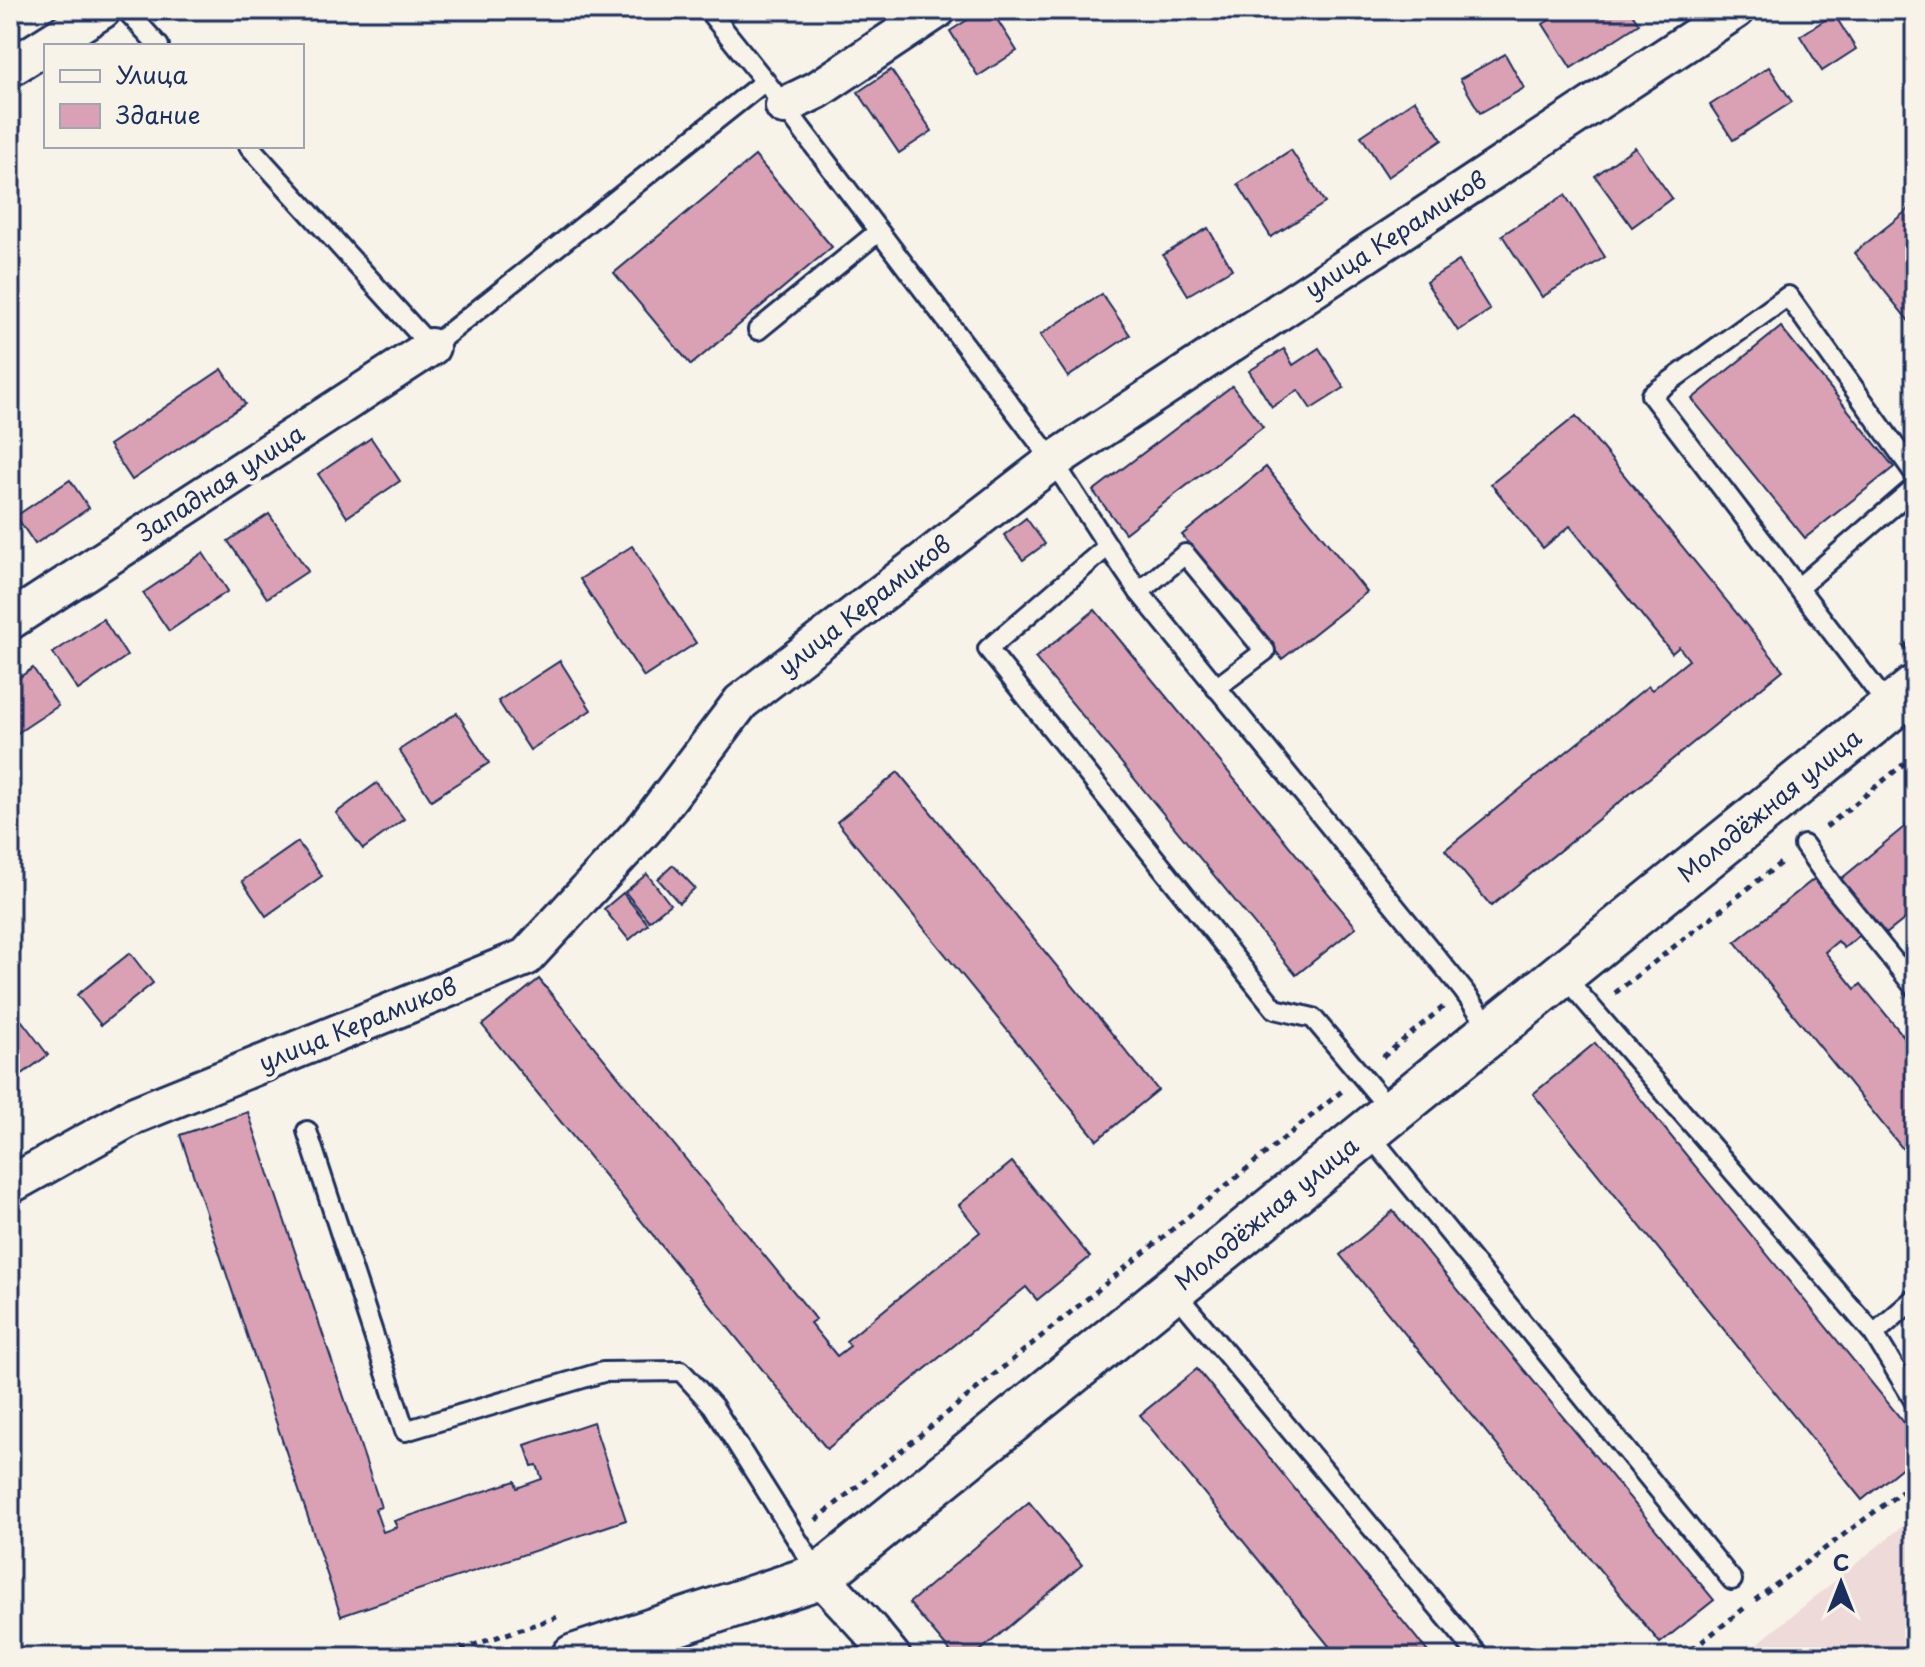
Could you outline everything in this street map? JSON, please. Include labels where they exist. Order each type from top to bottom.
[{"type":"street","points":[[48,44],[102,10]]},
{"type":"street","points":[[774,94],[817,90],[937,10]]},
{"type":"street","name":"улица Керамиков","points":[[10,1185],[135,1115],[526,957],[647,826],[741,702],[1053,461],[1736,10]]},
{"type":"street","points":[[10,68],[44,47]]},
{"type":"street","name":"Западная улица","points":[[10,621],[431,347]]},
{"type":"street","name":"Молодёжная улица","points":[[574,1657],[820,1576],[1563,975],[1891,691]]},
{"type":"street","points":[[820,1576],[892,1657]]},
{"type":"lane","points":[[126,10],[157,44]]},
{"type":"lane","points":[[708,10],[1053,461],[1139,592],[1463,990],[1493,1032]]},
{"type":"lane","points":[[251,148],[431,347],[774,94]]},
{"type":"lane","points":[[758,330],[878,232]]},
{"type":"lane","points":[[1891,691],[1799,587],[1651,395],[1788,296],[1915,474]]},
{"type":"lane","points":[[1799,587],[1915,487]]},
{"type":"lane","points":[[1108,546],[988,649],[1275,1009],[1313,1018],[1362,1075],[1380,1122],[1732,1580]]},
{"type":"lane","points":[[1139,592],[1185,554],[1265,651],[1216,688]]},
{"type":"lane","points":[[1804,845],[1833,886],[1908,964],[1915,988]]},
{"type":"lane","points":[[1563,975],[1874,1334],[1915,1402]]},
{"type":"lane","points":[[307,1131],[405,1431],[603,1372],[681,1371],[713,1406],[820,1576]]},
{"type":"lane","points":[[1172,1289],[1480,1657]]},
{"type":"lane","points":[[1874,1334],[1915,1298]]},
{"type":"path","points":[[1891,691],[1915,638]]},
{"type":"path","points":[[1592,1011],[1915,755]]},
{"type":"path","points":[[795,1537],[1463,990]]},
{"type":"path","points":[[1683,1657],[1915,1482]]},
{"type":"path","points":[[438,1657],[557,1617]]},
{"type":"shaded area","points":[[1915,1516],[1915,1657],[1741,1657]]},
{"type":"building","points":[[983,10],[991,10],[1017,51],[978,76],[950,31]]},
{"type":"building","points":[[1566,10],[1630,10],[1639,24],[1571,68],[1543,24]]},
{"type":"building","points":[[1834,14],[1856,49],[1822,71],[1800,36]]},
{"type":"building","points":[[1505,54],[1524,88],[1480,113],[1460,79]]},
{"type":"building","points":[[1769,67],[1792,102],[1733,140],[1710,105]]},
{"type":"building","points":[[891,70],[932,131],[899,153],[858,92]]},
{"type":"building","points":[[1415,100],[1442,140],[1388,177],[1361,136]]},
{"type":"building","points":[[1635,147],[1672,198],[1632,227],[1595,176]]},
{"type":"building","points":[[1291,150],[1325,203],[1271,237],[1238,184]]},
{"type":"building","points":[[755,156],[832,247],[691,365],[614,273]]},
{"type":"building","points":[[1565,195],[1605,257],[1542,297],[1502,235]]},
{"type":"building","points":[[1915,207],[1915,329],[1854,253]]},
{"type":"building","points":[[1208,228],[1232,269],[1188,295],[1163,255]]},
{"type":"building","points":[[1459,261],[1490,310],[1458,331],[1426,282]]},
{"type":"building","points":[[1102,294],[1130,335],[1068,377],[1040,335]]},
{"type":"building","points":[[1781,327],[1894,467],[1805,538],[1692,399]]},
{"type":"building","points":[[1319,348],[1344,388],[1311,409],[1298,390],[1272,407],[1249,371],[1284,349],[1293,365]]},
{"type":"building","points":[[222,369],[245,404],[132,480],[109,445]]},
{"type":"building","points":[[1232,386],[1263,427],[1125,533],[1093,491]]},
{"type":"building","points":[[1576,416],[1783,670],[1491,906],[1445,850],[1648,686],[1652,690],[1689,660],[1679,647],[1672,653],[1570,526],[1543,548],[1491,484]]},
{"type":"building","points":[[371,438],[400,481],[347,517],[318,474]]},
{"type":"building","points":[[1266,467],[1367,592],[1282,659],[1182,535]]},
{"type":"building","points":[[70,480],[89,508],[35,544],[16,516]]},
{"type":"building","points":[[269,514],[308,571],[267,598],[228,541]]},
{"type":"building","points":[[1026,518],[1045,544],[1023,560],[1004,535]]},
{"type":"building","points":[[632,546],[696,643],[644,677],[580,579]]},
{"type":"building","points":[[203,553],[228,591],[169,631],[143,593]]},
{"type":"building","points":[[1095,610],[1356,927],[1296,975],[1035,658]]},
{"type":"building","points":[[103,619],[127,656],[78,690],[53,653]]},
{"type":"building","points":[[560,661],[591,710],[530,750],[498,701]]},
{"type":"building","points":[[33,668],[58,706],[10,738],[10,684]]},
{"type":"building","points":[[457,713],[489,763],[431,800],[399,750]]},
{"type":"building","points":[[898,772],[1158,1090],[1097,1140],[837,822]]},
{"type":"building","points":[[377,783],[404,819],[363,849],[336,813]]},
{"type":"building","points":[[1915,818],[1915,911],[1886,934],[1841,879]]},
{"type":"building","points":[[298,842],[322,876],[266,916],[242,881]]},
{"type":"building","points":[[673,865],[695,888],[679,903],[658,879]]},
{"type":"building","points":[[647,874],[670,904],[649,921],[625,892]]},
{"type":"building","points":[[1814,879],[1860,935],[1844,948],[1838,941],[1825,952],[1855,989],[1861,984],[1915,1050],[1915,1164],[1735,942]]},
{"type":"building","points":[[623,893],[648,924],[629,940],[604,909]]},
{"type":"building","points":[[130,953],[153,983],[101,1025],[77,995]]},
{"type":"building","points":[[539,979],[816,1319],[810,1323],[837,1356],[850,1346],[846,1341],[980,1232],[959,1205],[1012,1162],[1090,1257],[1037,1300],[1026,1287],[827,1449],[482,1025]]},
{"type":"building","points":[[22,1021],[48,1055],[10,1083],[10,1030]]},
{"type":"building","points":[[1595,1043],[1915,1436],[1915,1457],[1862,1500],[1533,1094]]},
{"type":"building","points":[[248,1112],[381,1507],[375,1509],[383,1532],[397,1527],[394,1521],[515,1481],[517,1488],[542,1479],[537,1465],[532,1466],[525,1445],[593,1422],[626,1520],[341,1616],[180,1135]]},
{"type":"building","points":[[1393,1211],[1714,1600],[1660,1643],[1340,1255]]},
{"type":"building","points":[[1197,1369],[1432,1657],[1338,1657],[1140,1415]]},
{"type":"building","points":[[1029,1502],[1082,1565],[973,1657],[955,1657],[909,1603]]}]
